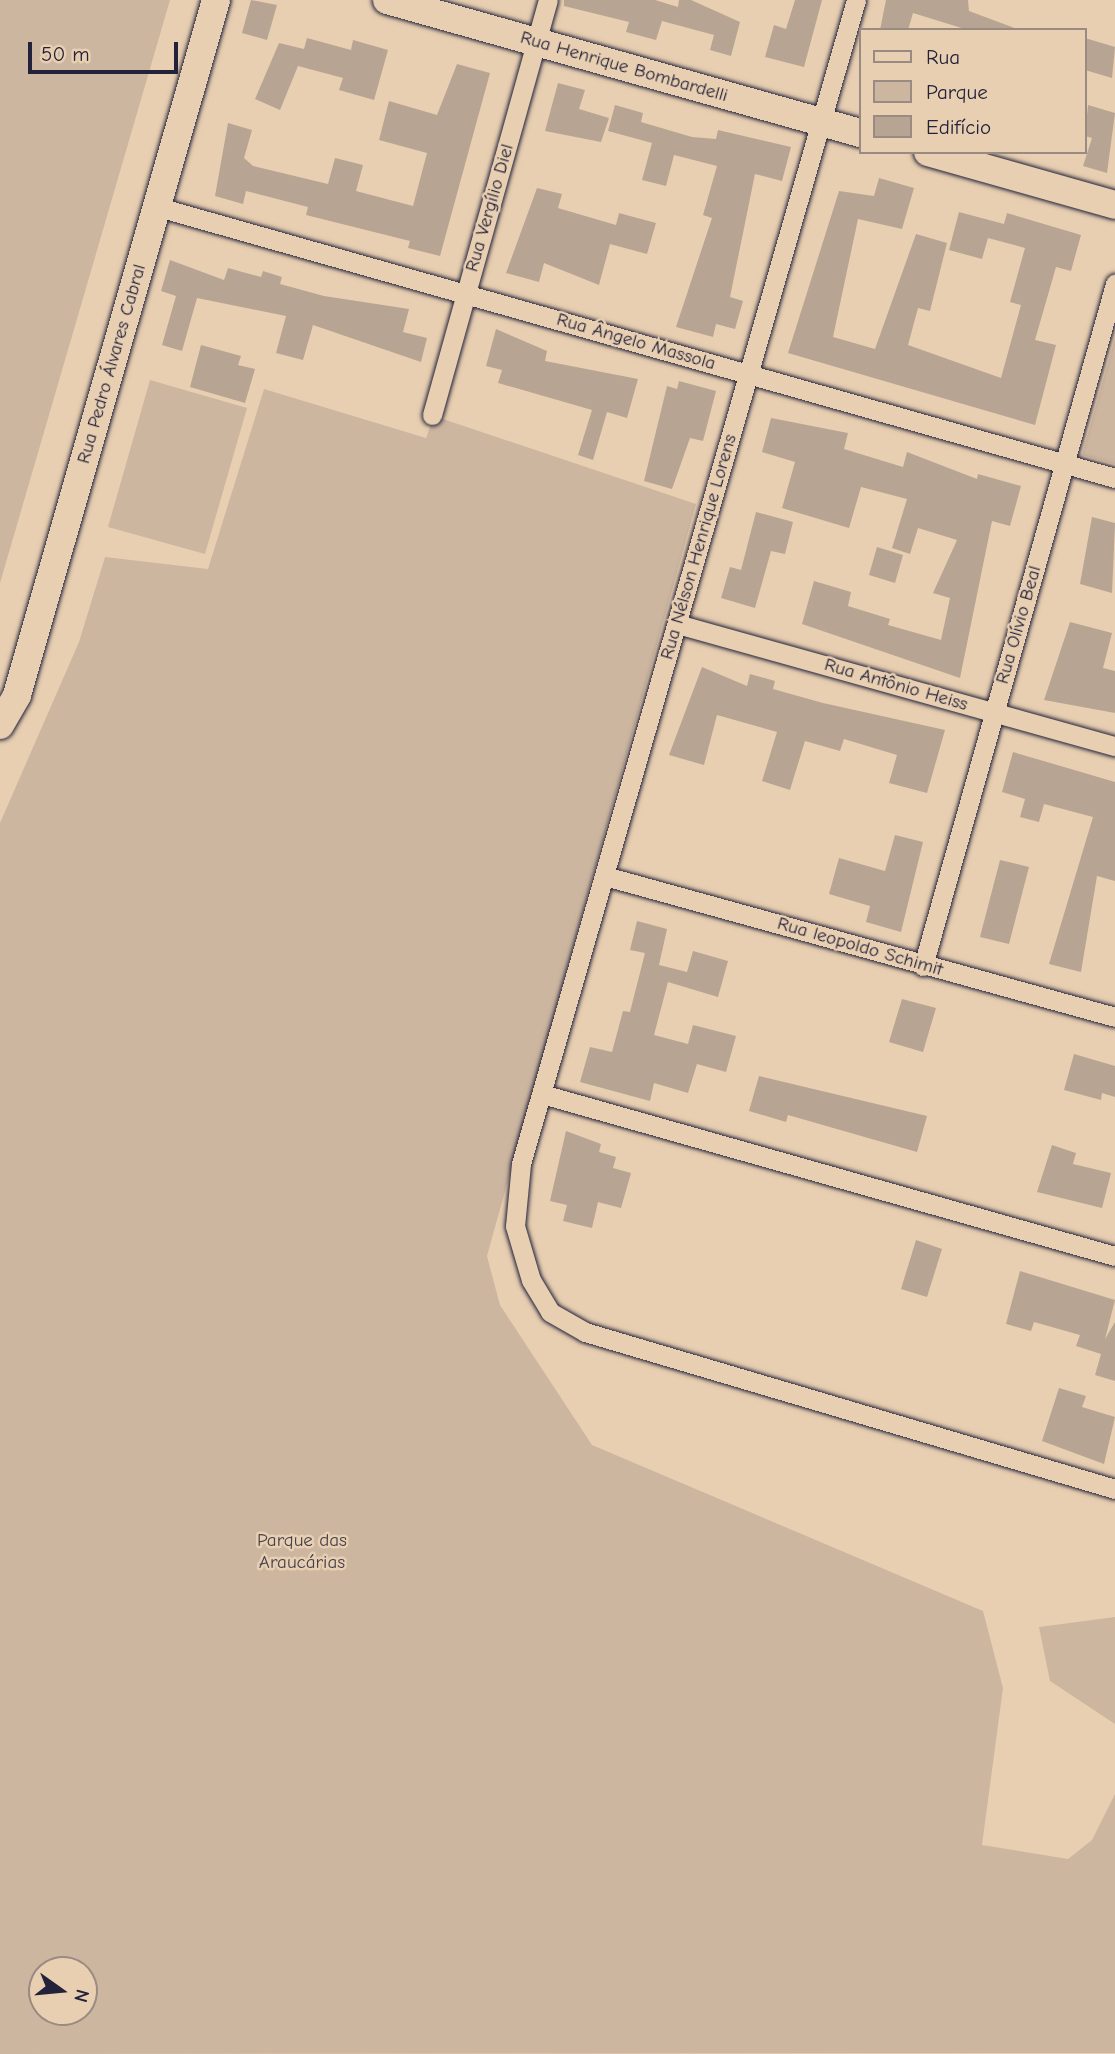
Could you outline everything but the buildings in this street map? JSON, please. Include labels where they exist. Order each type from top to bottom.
[{"type":"street","name":"Rua Pedro Álvares Cabral","points":[[0,725],[17,695],[216,0]]},
{"type":"street","name":"Rua Henrique Bombardelli","points":[[387,0],[860,133]]},
{"type":"street","name":"Rua Vergílio Diel","points":[[432,415],[548,0]]},
{"type":"street","name":"Rua Nélson Henrique Lorens","points":[[856,0],[542,1094],[515,1214],[521,1254],[550,1312],[585,1332],[801,1401],[1115,1489]]},
{"type":"street","points":[[935,154],[1115,205]]},
{"type":"street","name":"Rua Ângelo Massola","points":[[158,207],[1115,478]]},
{"type":"street","name":"Rua Olívio Beal","points":[[923,965],[1115,284]]},
{"type":"street","name":"Rua Antônio Heiss","points":[[677,624],[1115,746]]},
{"type":"street","name":"Rua leopoldo Schimit","points":[[605,876],[1115,1017]]},
{"type":"street","points":[[542,1094],[1115,1256]]},
{"type":"green space","points":[[0,0],[170,0],[0,583]]},
{"type":"green space","points":[[1115,338],[1115,464],[1082,455]]},
{"type":"green space","points":[[150,380],[247,408],[205,554],[108,527]]},
{"type":"green space","name":"Parque das Araucárias","points":[[264,389],[426,438],[434,416],[696,504],[487,1256],[500,1305],[592,1445],[983,1611],[1003,1688],[982,1845],[1068,1859],[1092,1840],[1115,1794],[1115,2053],[0,2054],[0,823],[79,642],[105,557],[208,569]]},
{"type":"green space","points":[[1115,1617],[1115,1724],[1050,1681],[1039,1627]]}]
